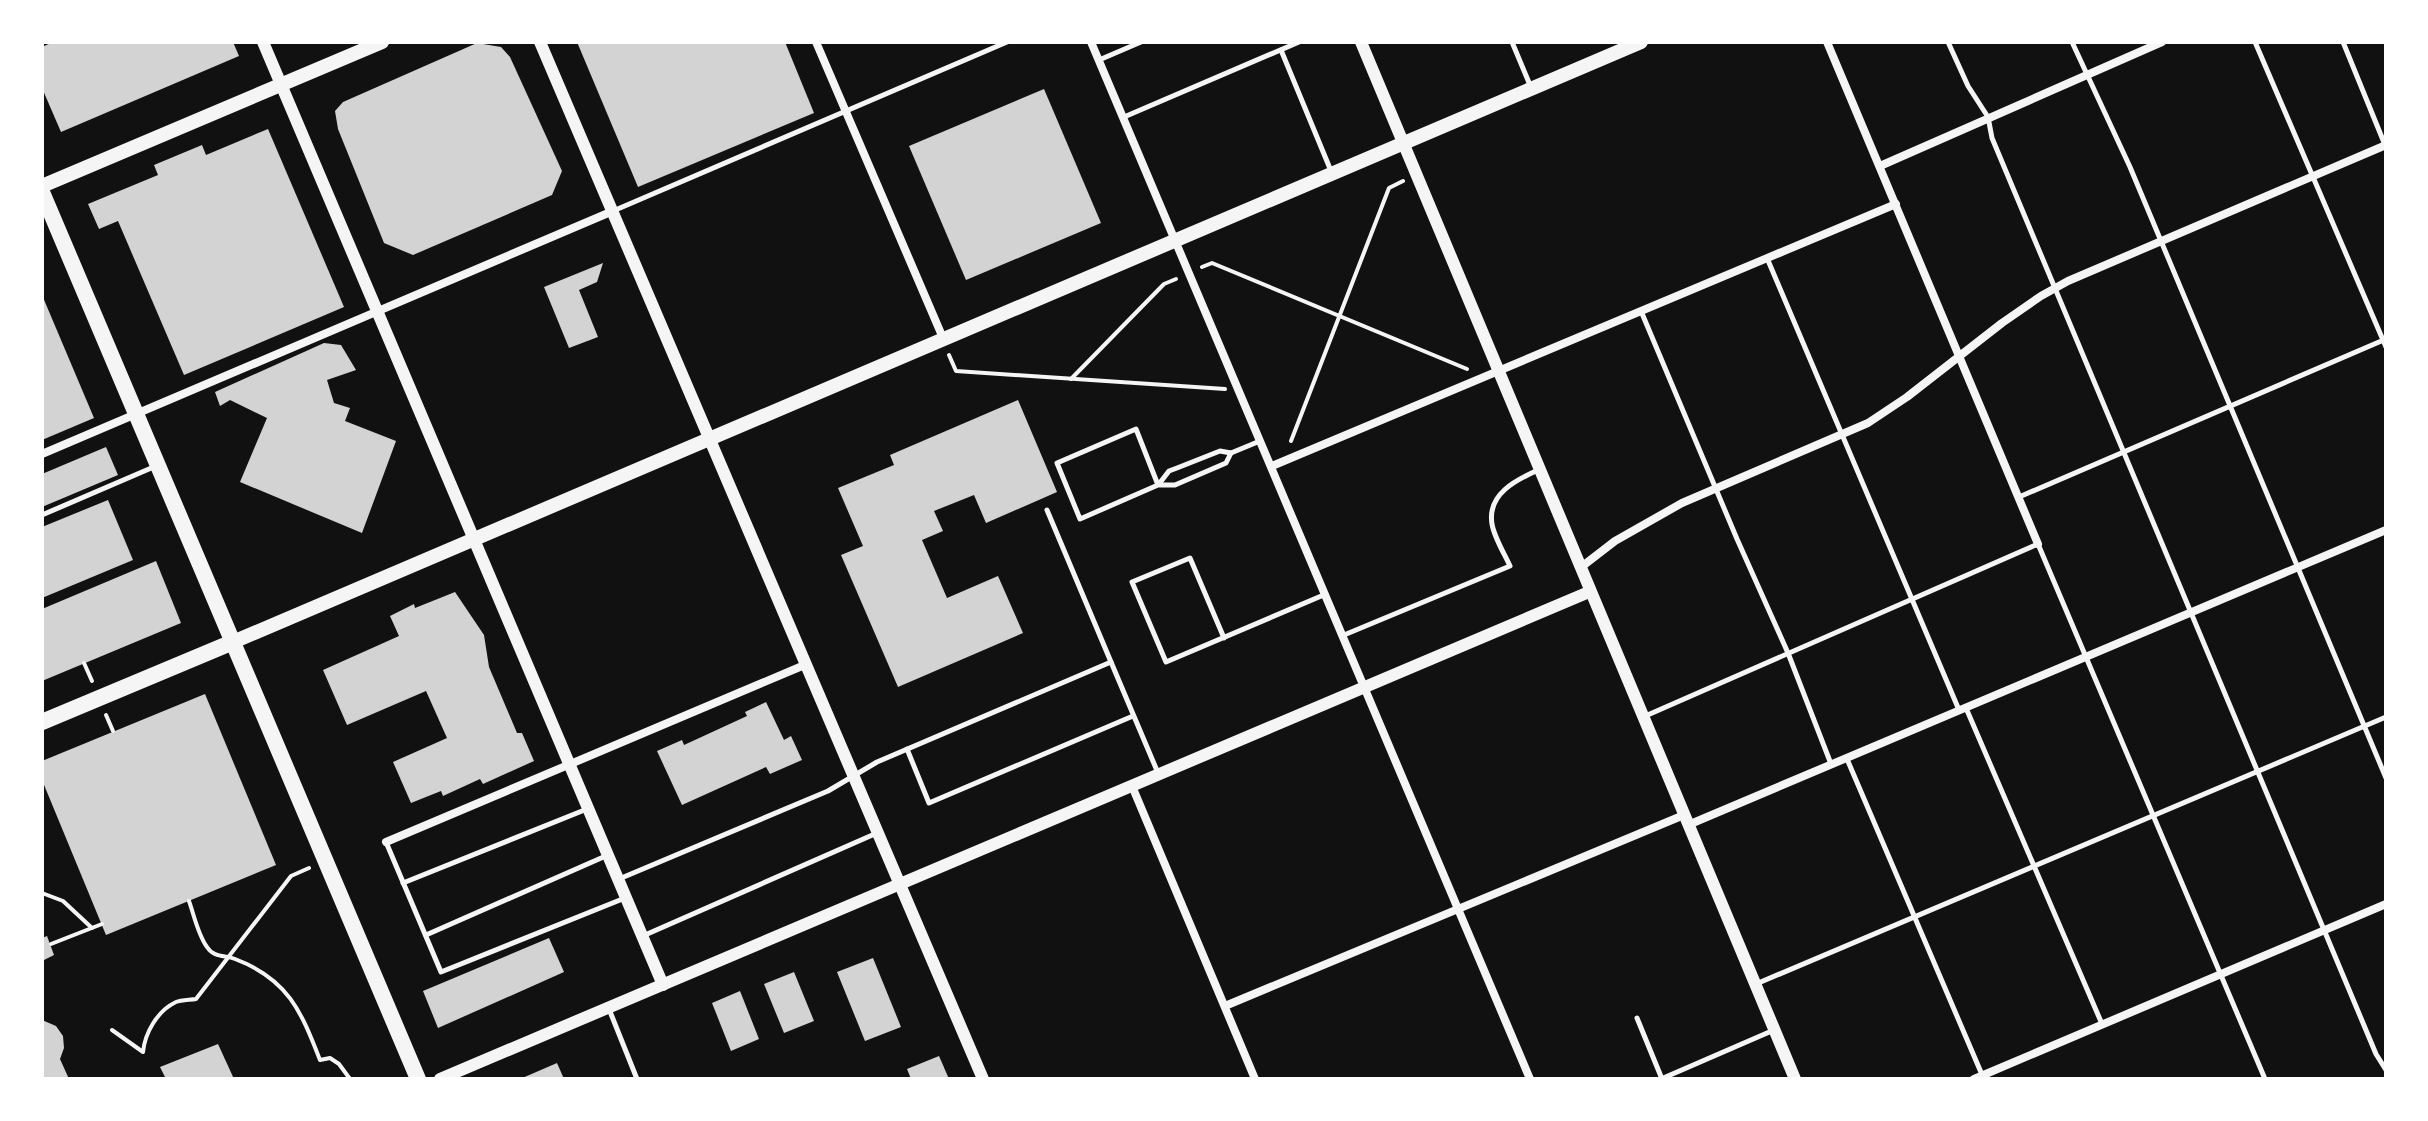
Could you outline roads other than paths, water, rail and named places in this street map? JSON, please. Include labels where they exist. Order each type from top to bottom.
[{"type":"main road","points":[[42,186],[382,42]]},
{"type":"main road","points":[[42,722],[1641,42]]},
{"type":"main road","points":[[42,192],[418,1079]]},
{"type":"street","points":[[263,42],[663,985]]},
{"type":"street","points":[[540,42],[983,1079]]},
{"type":"street","points":[[816,42],[943,338]]},
{"type":"street","points":[[1091,42],[1530,1079]]},
{"type":"street","points":[[1361,42],[1795,1079]]},
{"type":"street","points":[[1827,42],[2038,544]]},
{"type":"street","points":[[1880,166],[2162,42]]},
{"type":"street","points":[[1579,569],[1615,541],[1657,515],[1881,414],[2054,288],[2386,146]]},
{"type":"street","points":[[1272,466],[1496,366],[1641,310],[1896,204]]},
{"type":"street","points":[[42,454],[613,211]]},
{"type":"street","points":[[1225,1006],[1458,908],[1846,758],[2386,530]]},
{"type":"street","points":[[440,1079],[1589,592]]},
{"type":"street","points":[[386,842],[807,664]]},
{"type":"street","points":[[1132,786],[1255,1079]]},
{"type":"street","points":[[1980,1078],[2386,904]]},
{"type":"lane","points":[[613,211],[1007,42]]},
{"type":"lane","points":[[1099,60],[1141,42]]},
{"type":"lane","points":[[1124,117],[1299,42]]},
{"type":"lane","points":[[1512,42],[1531,88]]},
{"type":"lane","points":[[1948,42],[1968,86],[1988,117],[1992,138],[2054,288],[2376,1054],[2386,1070]]},
{"type":"lane","points":[[2072,42],[2161,241],[2386,778]]},
{"type":"lane","points":[[2019,497],[2385,342],[2255,42]]},
{"type":"lane","points":[[2343,42],[2386,146]]},
{"type":"lane","points":[[1281,50],[1332,172]]},
{"type":"lane","points":[[1767,257],[1911,601],[2034,866],[2102,1024]]},
{"type":"lane","points":[[1641,310],[1788,653],[1831,764]]},
{"type":"lane","points":[[1158,485],[1136,429],[1057,463],[1080,519],[1158,485],[1175,485],[1226,463],[1231,453]]},
{"type":"lane","points":[[1158,485],[1169,471],[1220,451],[1231,453],[1261,441]]},
{"type":"lane","points":[[42,515],[157,466]]},
{"type":"lane","points":[[1344,635],[1510,566],[1491,524],[1495,500],[1511,482],[1539,469]]},
{"type":"lane","points":[[1047,510],[1158,774]]},
{"type":"lane","points":[[1642,718],[2038,544],[2265,1079]]},
{"type":"lane","points":[[1224,638],[1190,558],[1132,582],[1166,662],[1224,638],[1327,594]]},
{"type":"lane","points":[[618,879],[828,791],[877,762],[1111,662]]},
{"type":"lane","points":[[907,749],[929,803],[1133,716]]},
{"type":"lane","points":[[1755,984],[2386,717]]},
{"type":"lane","points":[[1846,758],[1915,916],[1980,1078]]},
{"type":"lane","points":[[403,883],[588,809]]},
{"type":"lane","points":[[642,936],[878,832]]},
{"type":"lane","points":[[386,842],[441,972],[626,898]]},
{"type":"lane","points":[[426,935],[608,855]]},
{"type":"lane","points":[[608,1008],[637,1079]]},
{"type":"lane","points":[[1637,1018],[1661,1079],[1774,1030]]}]
